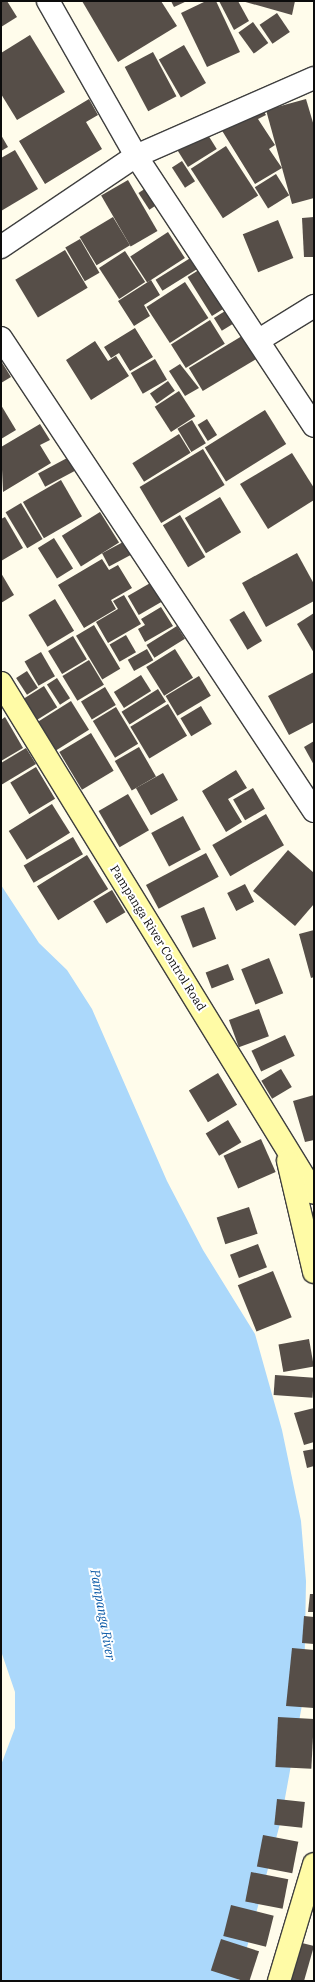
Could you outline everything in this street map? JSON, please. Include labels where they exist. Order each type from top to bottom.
[{"type":"main road","name":"Pampanga River Control Road","points":[[1,683],[314,1193]]},
{"type":"main road","points":[[284,1143],[314,1272]]},
{"type":"main road","points":[[279,1981],[314,1864]]},
{"type":"street","points":[[48,1],[136,156],[259,340],[314,426]]},
{"type":"street","points":[[1,247],[136,156],[314,78]]},
{"type":"street","points":[[259,340],[314,306]]},
{"type":"street","points":[[1,338],[314,811]]},
{"type":"water","name":"Pampanga River","points":[[1,885],[39,943],[67,970],[92,1009],[167,1181],[203,1250],[255,1334],[282,1430],[301,1521],[306,1581],[304,1694],[281,1820],[238,1981],[1,1981],[1,1765],[15,1728],[15,1692],[1,1651]]},
{"type":"building","points":[[1,1],[7,1],[17,17],[1,27]]},
{"type":"building","points":[[82,1],[161,1],[177,26],[118,62]]},
{"type":"building","points":[[171,1],[187,1],[174,7]]},
{"type":"building","points":[[206,1],[216,1],[240,52],[207,67],[181,13]]},
{"type":"building","points":[[219,1],[238,1],[249,21],[234,30]]},
{"type":"building","points":[[242,1],[295,1],[292,15]]},
{"type":"building","points":[[277,13],[290,32],[272,44],[260,25]]},
{"type":"building","points":[[253,22],[268,43],[254,54],[238,33]]},
{"type":"building","points":[[30,35],[65,92],[17,120],[1,94],[1,53]]},
{"type":"building","points":[[184,45],[206,83],[181,98],[159,60]]},
{"type":"building","points":[[153,52],[176,96],[148,111],[125,67]]},
{"type":"building","points":[[89,99],[98,115],[86,122],[102,149],[45,184],[19,141]]},
{"type":"building","points":[[306,99],[314,126],[314,198],[292,204],[266,110]]},
{"type":"building","points":[[260,105],[266,115],[258,119],[275,145],[269,149],[282,168],[255,184],[221,129]]},
{"type":"building","points":[[203,127],[217,149],[188,167],[174,145]]},
{"type":"building","points":[[1,135],[8,147],[1,151]]},
{"type":"building","points":[[226,146],[258,195],[223,218],[191,169]]},
{"type":"building","points":[[15,150],[38,189],[1,211],[1,158]]},
{"type":"building","points":[[182,161],[195,181],[185,188],[172,168]]},
{"type":"building","points":[[276,174],[289,195],[268,208],[255,187]]},
{"type":"building","points":[[128,180],[158,231],[131,247],[101,196]]},
{"type":"building","points":[[146,188],[157,205],[149,210],[138,193]]},
{"type":"building","points":[[113,217],[130,245],[97,265],[80,237]]},
{"type":"building","points":[[314,217],[314,257],[304,257],[302,218]]},
{"type":"building","points":[[278,220],[293,258],[258,272],[243,234]]},
{"type":"building","points":[[168,232],[185,258],[147,283],[130,257]]},
{"type":"building","points":[[80,239],[100,273],[85,281],[65,248]]},
{"type":"building","points":[[65,250],[88,288],[38,318],[15,280]]},
{"type":"building","points":[[125,251],[145,282],[119,299],[99,268]]},
{"type":"building","points":[[192,257],[199,268],[162,291],[156,280]]},
{"type":"building","points":[[202,268],[226,307],[212,316],[188,277]]},
{"type":"building","points":[[151,280],[160,295],[144,305],[150,316],[134,326],[118,301]]},
{"type":"building","points":[[185,282],[208,318],[170,343],[146,307]]},
{"type":"building","points":[[230,308],[238,321],[222,331],[214,318]]},
{"type":"building","points":[[210,320],[225,344],[186,368],[171,344]]},
{"type":"building","points":[[135,328],[153,357],[130,371],[119,353],[111,358],[104,347]]},
{"type":"building","points":[[242,336],[256,359],[203,391],[189,368]]},
{"type":"building","points":[[95,341],[108,361],[116,356],[129,376],[91,400],[66,360]]},
{"type":"building","points":[[155,359],[167,380],[143,394],[131,373]]},
{"type":"building","points":[[1,361],[11,377],[1,383]]},
{"type":"building","points":[[180,364],[199,388],[185,396],[169,371]]},
{"type":"building","points":[[168,381],[175,391],[157,403],[150,394]]},
{"type":"building","points":[[179,391],[195,416],[171,432],[155,407]]},
{"type":"building","points":[[1,405],[16,430],[1,439]]},
{"type":"building","points":[[265,410],[286,444],[226,482],[205,448]]},
{"type":"building","points":[[207,419],[217,435],[208,441],[198,425]]},
{"type":"building","points":[[192,420],[206,443],[191,452],[177,429]]},
{"type":"building","points":[[40,424],[50,440],[40,445],[51,463],[3,492],[1,447]]},
{"type":"building","points":[[179,434],[191,453],[144,482],[132,463]]},
{"type":"building","points":[[203,449],[225,485],[161,523],[140,487]]},
{"type":"building","points":[[292,453],[314,488],[314,500],[268,529],[240,484]]},
{"type":"building","points":[[69,457],[76,470],[45,487],[38,473]]},
{"type":"building","points":[[61,480],[82,516],[44,538],[23,502]]},
{"type":"building","points":[[220,497],[241,532],[206,553],[185,518]]},
{"type":"building","points":[[21,503],[43,539],[27,548],[6,512]]},
{"type":"building","points":[[100,512],[119,543],[81,566],[62,536]]},
{"type":"building","points":[[180,515],[205,557],[188,567],[163,525]]},
{"type":"building","points":[[5,517],[23,548],[1,561],[1,519]]},
{"type":"building","points":[[54,538],[73,569],[57,579],[38,548]]},
{"type":"building","points":[[125,541],[132,554],[109,566],[102,553]]},
{"type":"building","points":[[297,553],[314,584],[314,601],[266,627],[242,583]]},
{"type":"building","points":[[102,559],[109,570],[118,565],[132,588],[111,600],[116,609],[84,628],[58,585]]},
{"type":"building","points":[[1,573],[14,595],[1,603]]},
{"type":"building","points":[[152,582],[163,601],[139,615],[128,596]]},
{"type":"building","points":[[124,595],[141,624],[108,643],[96,622],[118,609],[113,601]]},
{"type":"building","points":[[55,599],[74,631],[47,647],[28,615]]},
{"type":"building","points":[[161,607],[173,626],[145,642],[138,629],[145,625],[141,619]]},
{"type":"building","points":[[244,611],[262,641],[247,650],[229,620]]},
{"type":"building","points":[[314,613],[314,653],[297,624]]},
{"type":"building","points":[[94,625],[120,669],[102,680],[76,636]]},
{"type":"building","points":[[177,626],[185,639],[154,658],[146,645]]},
{"type":"building","points":[[126,635],[136,652],[120,662],[110,644]]},
{"type":"building","points":[[73,636],[87,659],[62,674],[48,651]]},
{"type":"building","points":[[147,649],[153,660],[134,671],[128,660]]},
{"type":"building","points":[[175,649],[193,678],[164,696],[146,667]]},
{"type":"building","points":[[41,652],[55,676],[39,686],[25,662]]},
{"type":"building","points":[[89,660],[104,685],[77,701],[62,676]]},
{"type":"building","points":[[27,671],[38,688],[27,695],[16,678]]},
{"type":"building","points":[[314,672],[314,722],[289,735],[268,696]]},
{"type":"building","points":[[141,675],[151,691],[124,708],[114,692]]},
{"type":"building","points":[[199,676],[211,696],[177,716],[166,696]]},
{"type":"building","points":[[57,678],[70,698],[60,705],[47,685]]},
{"type":"building","points":[[44,686],[57,707],[36,720],[23,699]]},
{"type":"building","points":[[105,687],[116,705],[92,719],[81,701]]},
{"type":"building","points":[[158,689],[166,702],[129,725],[122,712]]},
{"type":"building","points":[[71,701],[89,730],[56,751],[38,722]]},
{"type":"building","points":[[168,704],[187,736],[149,758],[130,727]]},
{"type":"building","points":[[201,706],[212,724],[191,736],[180,718]]},
{"type":"building","points":[[116,707],[138,744],[115,758],[93,721]]},
{"type":"building","points":[[5,717],[23,748],[1,761],[1,720]]},
{"type":"building","points":[[91,733],[114,771],[82,790],[59,752]]},
{"type":"building","points":[[314,741],[314,765],[304,747]]},
{"type":"building","points":[[139,747],[156,776],[132,790],[115,761]]},
{"type":"building","points":[[26,748],[36,764],[1,785],[1,763]]},
{"type":"building","points":[[36,767],[55,799],[29,814],[10,782]]},
{"type":"building","points":[[236,770],[247,788],[228,799],[242,822],[226,832],[202,791]]},
{"type":"building","points":[[163,773],[178,800],[151,815],[136,788]]},
{"type":"building","points":[[253,788],[265,809],[245,820],[233,800]]},
{"type":"building","points":[[128,794],[149,830],[120,847],[99,811]]},
{"type":"building","points":[[52,804],[70,833],[27,860],[9,831]]},
{"type":"building","points":[[266,814],[284,845],[230,876],[212,845]]},
{"type":"building","points":[[183,816],[201,850],[169,866],[151,833]]},
{"type":"building","points":[[73,837],[83,854],[34,883],[24,866]]},
{"type":"building","points":[[288,850],[314,873],[314,904],[295,926],[253,891]]},
{"type":"building","points":[[206,853],[219,877],[159,909],[146,885]]},
{"type":"building","points":[[87,855],[108,889],[58,920],[37,886]]},
{"type":"building","points":[[245,884],[254,902],[236,911],[227,893]]},
{"type":"building","points":[[112,890],[125,912],[107,924],[93,901]]},
{"type":"building","points":[[204,907],[216,939],[193,948],[181,916]]},
{"type":"building","points":[[314,930],[314,977],[311,978],[299,934]]},
{"type":"building","points":[[269,958],[283,993],[255,1004],[241,969]]},
{"type":"building","points":[[228,964],[234,980],[212,988],[206,973]]},
{"type":"building","points":[[259,1009],[269,1036],[239,1047],[229,1020]]},
{"type":"building","points":[[285,1035],[295,1056],[261,1071],[251,1051]]},
{"type":"building","points":[[281,1069],[292,1087],[272,1099],[261,1081]]},
{"type":"building","points":[[218,1073],[237,1105],[208,1122],[189,1091]]},
{"type":"building","points":[[314,1095],[314,1140],[305,1142],[293,1101]]},
{"type":"building","points":[[228,1120],[241,1142],[219,1156],[206,1133]]},
{"type":"building","points":[[261,1139],[276,1172],[238,1189],[224,1156]]},
{"type":"building","points":[[249,1207],[258,1234],[225,1244],[217,1218]]},
{"type":"building","points":[[258,1244],[267,1267],[239,1278],[230,1255]]},
{"type":"building","points":[[273,1271],[292,1317],[256,1332],[238,1285]]},
{"type":"building","points":[[309,1339],[314,1367],[283,1372],[278,1344]]},
{"type":"building","points":[[275,1375],[314,1378],[313,1398],[274,1395]]},
{"type":"building","points":[[314,1408],[314,1442],[304,1445],[294,1413]]},
{"type":"building","points":[[314,1449],[314,1466],[307,1468],[303,1451]]},
{"type":"building","points":[[310,1594],[314,1594],[314,1612],[308,1612]]},
{"type":"building","points":[[304,1616],[314,1617],[314,1644],[302,1643]]},
{"type":"building","points":[[292,1648],[314,1650],[314,1708],[286,1706]]},
{"type":"building","points":[[278,1717],[314,1719],[311,1769],[275,1767]]},
{"type":"building","points":[[277,1799],[305,1802],[302,1828],[274,1825]]},
{"type":"building","points":[[263,1835],[298,1842],[292,1873],[257,1866]]},
{"type":"building","points":[[251,1872],[288,1879],[283,1909],[245,1901]]},
{"type":"building","points":[[231,1905],[274,1916],[266,1947],[223,1936]]},
{"type":"building","points":[[221,1939],[259,1951],[249,1981],[243,1981],[211,1970]]},
{"type":"building","points":[[294,1941],[314,1946],[304,1981],[286,1981]]}]
